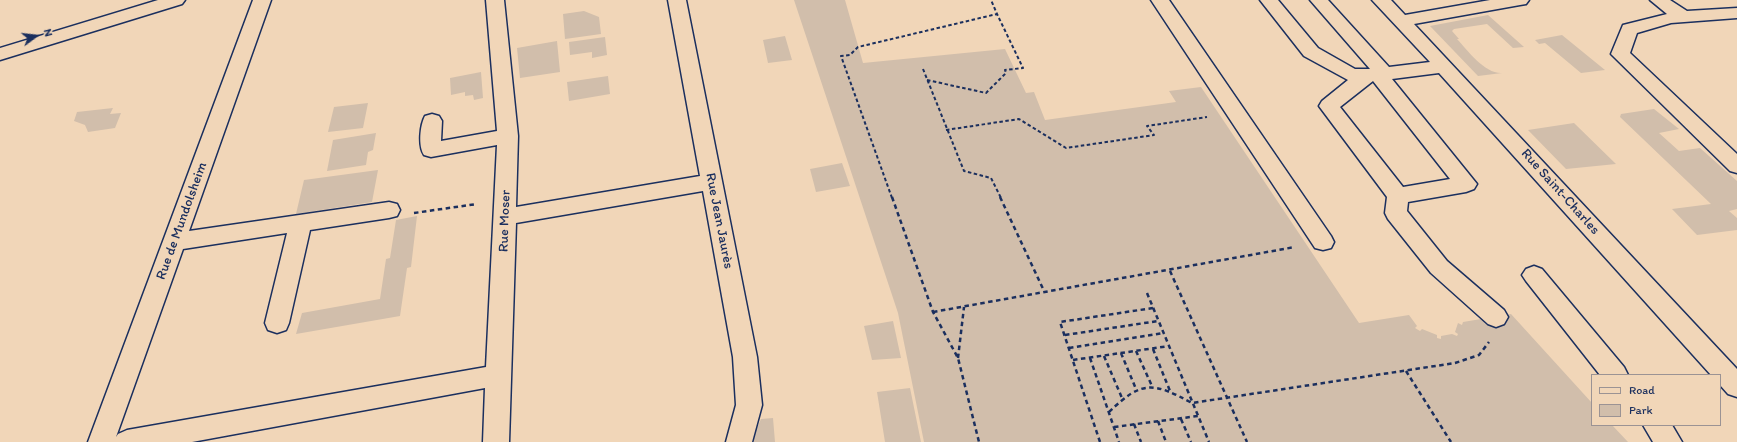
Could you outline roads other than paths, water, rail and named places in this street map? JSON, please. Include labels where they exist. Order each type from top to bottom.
[{"type":"street","points":[[0,54],[176,0]]},
{"type":"street","name":"Rue de Mundolsheim","points":[[101,442],[262,0]]},
{"type":"street","name":"Rue Moser","points":[[495,0],[508,136],[496,442]]},
{"type":"street","name":"Rue Jean Jaurès","points":[[677,0],[745,357],[749,405],[739,442]]},
{"type":"street","points":[[1160,0],[1323,242]]},
{"type":"street","points":[[1269,0],[1311,52],[1351,75],[1376,75],[1444,66]]},
{"type":"street","points":[[1319,0],[1376,75],[1466,184],[1398,196]]},
{"type":"street","name":"Rue Saint-Charles","points":[[1381,0],[1444,66],[1737,386]]},
{"type":"street","points":[[1401,21],[1520,0]]},
{"type":"street","points":[[1659,0],[1683,17]]},
{"type":"street","points":[[1737,13],[1670,18],[1629,29],[1620,54],[1737,166]]},
{"type":"street","points":[[1376,75],[1329,106],[1398,196],[1396,213],[1434,261],[1496,317]]},
{"type":"street","points":[[432,121],[431,150],[508,136]]},
{"type":"street","points":[[506,217],[711,182]]},
{"type":"street","points":[[174,242],[389,210]]},
{"type":"street","points":[[277,323],[301,223]]},
{"type":"street","points":[[1534,275],[1614,374]]},
{"type":"street","points":[[127,442],[499,375]]},
{"type":"street","points":[[1657,426],[1669,442]]}]
